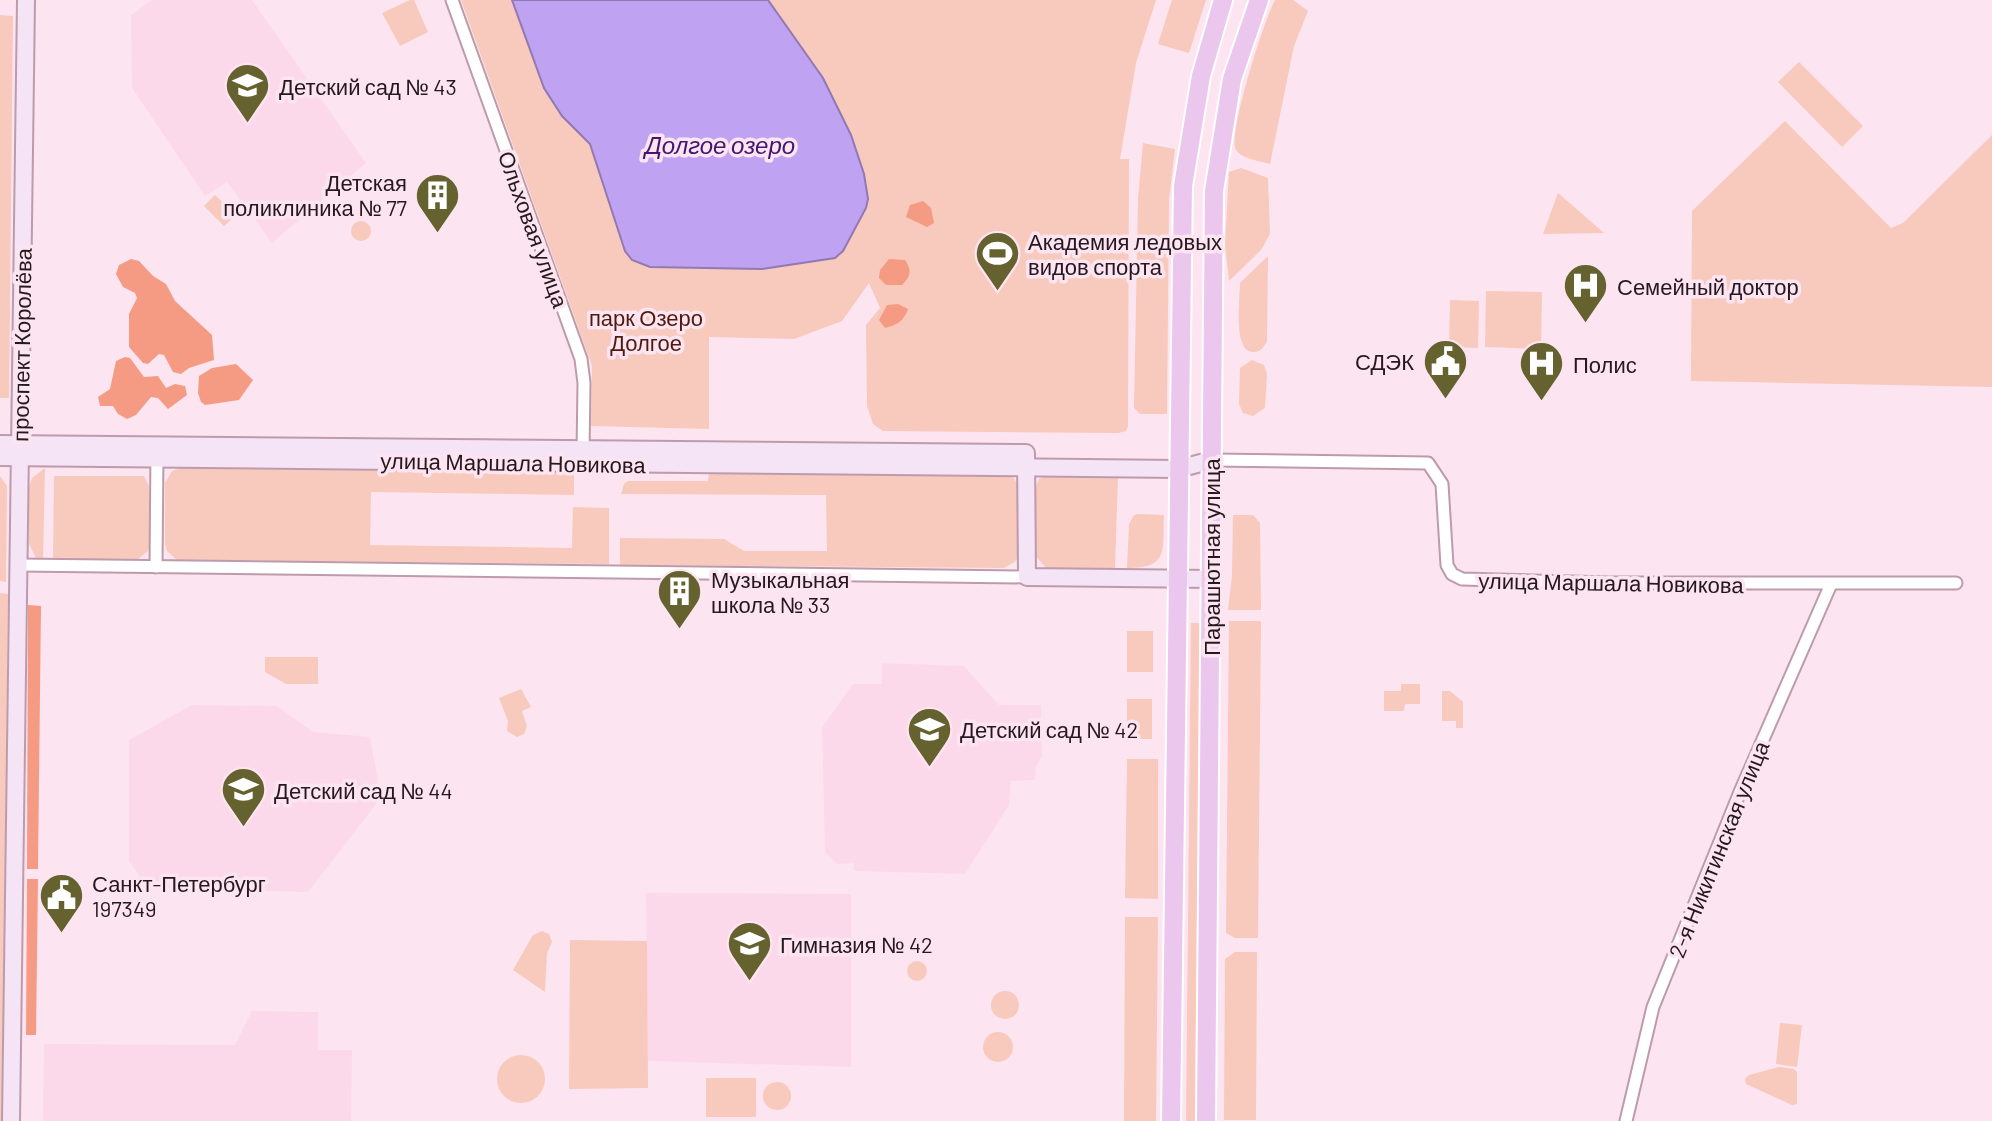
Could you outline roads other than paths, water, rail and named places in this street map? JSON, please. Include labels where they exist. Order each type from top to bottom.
[{"type":"main road","name":"Парашютная улица","points":[[1171,1121],[1183,186],[1201,76],[1223,0]]},
{"type":"main road","name":"Парашютная улица","points":[[1206,1121],[1214,191],[1232,79],[1259,0]]},
{"type":"street","name":"проспект Королёва","points":[[11,1121],[26,0]]},
{"type":"street","name":"Ольховая улица","points":[[452,0],[581,359],[584,383],[583,456]]},
{"type":"street","name":"улица Маршала Новикова","points":[[0,444],[20,451]]},
{"type":"street","name":"улица Маршала Новикова","points":[[0,457],[20,451],[1026,460],[1178,469],[1212,460],[1428,463],[1442,484],[1447,565],[1452,574],[1462,579],[1579,583],[1956,583]]},
{"type":"street","points":[[156,567],[157,452]]},
{"type":"street","points":[[1026,460],[1027,577]]},
{"type":"street","points":[[18,565],[1212,579]]},
{"type":"street","name":"2-я Никитинская улица","points":[[1626,1121],[1653,1007],[1740,792],[1831,584]]},
{"type":"water","name":"Долгое озеро","points":[[512,0],[768,0],[823,78],[851,135],[864,174],[868,199],[866,208],[843,251],[835,258],[762,269],[650,267],[632,260],[625,251],[590,144],[562,116],[544,88]]},
{"type":"place","name":"Детский сад № 43","points":[[248,125]]},
{"type":"place","name":"Детская поликлиника № 77","points":[[438,234]]},
{"type":"place","name":"Академия ледовых видов спорта","points":[[997,293]]},
{"type":"place","name":"Семейный доктор","points":[[1586,325]]},
{"type":"place","name":"СДЭК","points":[[1445,400]]},
{"type":"place","name":"Полис","points":[[1542,403]]},
{"type":"place","name":"Музыкальная школа № 33","points":[[680,631]]},
{"type":"place","name":"Детский сад № 42","points":[[929,768]]},
{"type":"place","name":"Детский сад № 44","points":[[243,829]]},
{"type":"place","name":"Санкт-Петербург 197349","points":[[61,935]]},
{"type":"place","name":"Гимназия № 42","points":[[749,983]]},
{"type":"park label","name":"парк Озеро Долгое","points":[[646,330]]}]
